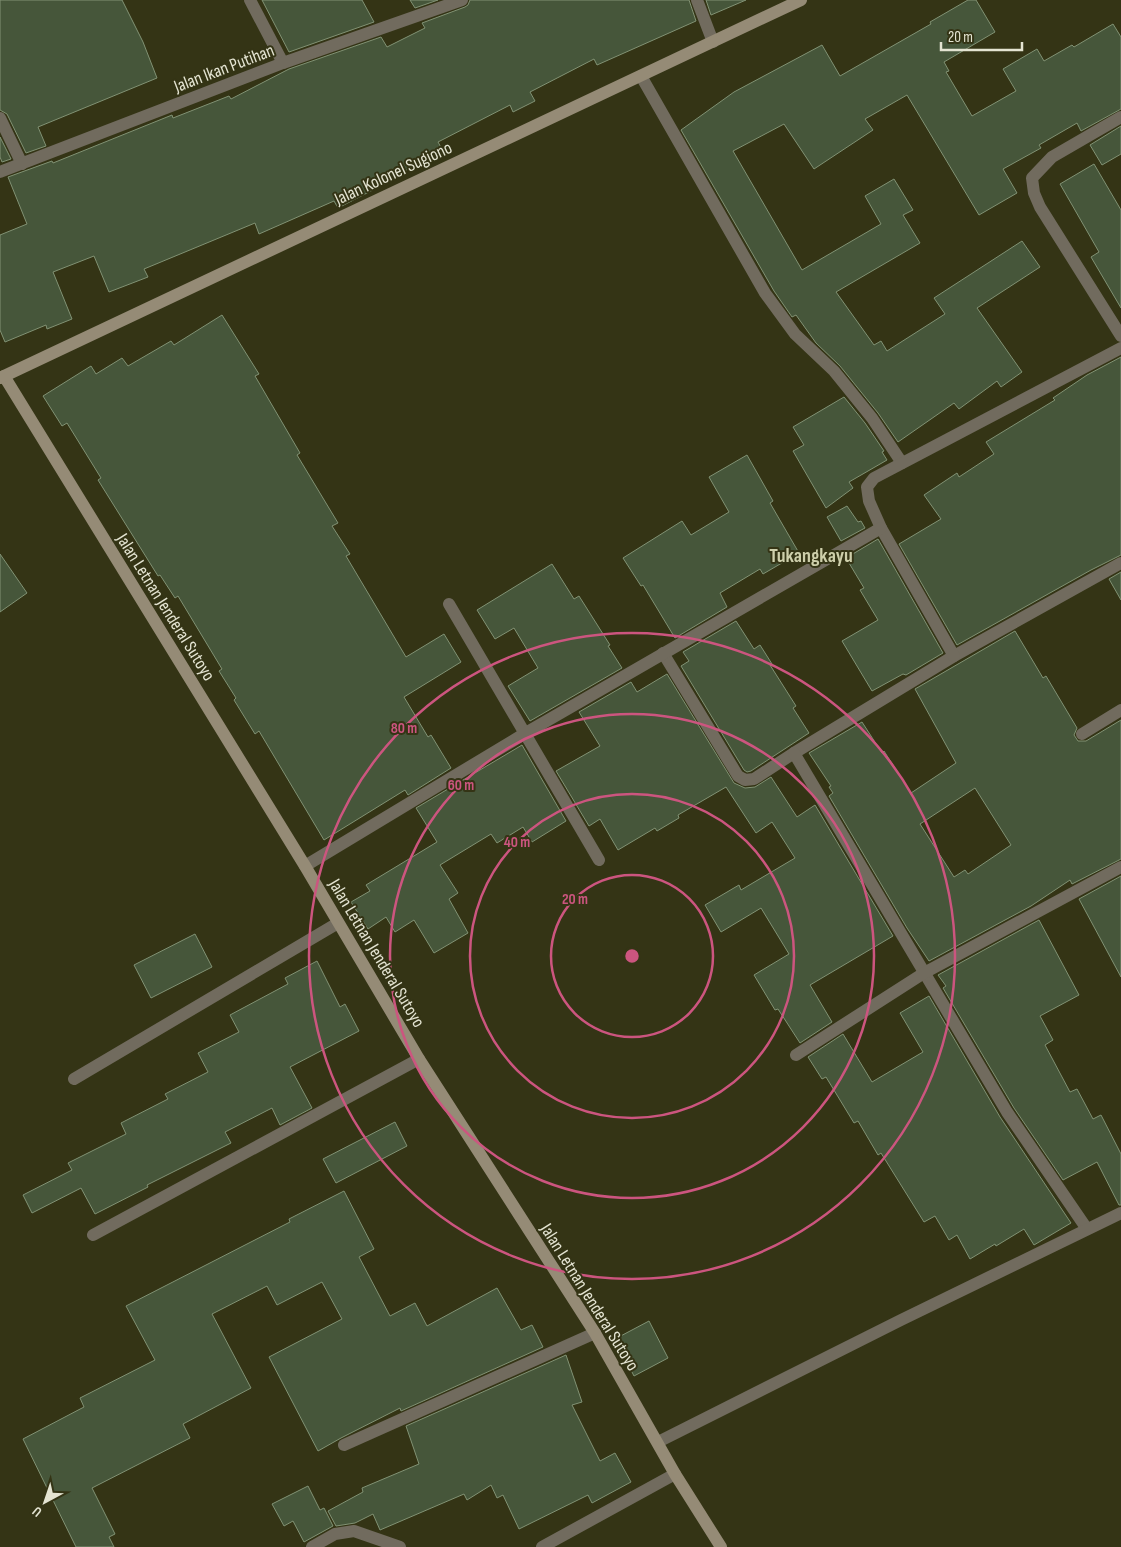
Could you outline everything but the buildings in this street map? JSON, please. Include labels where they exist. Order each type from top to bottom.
[{"type":"main road","name":"Jalan Kolonel Sugiono","points":[[2,377],[801,0]]},
{"type":"main road","name":"Jalan Letnan Jenderal Sutoyo","points":[[2,377],[305,866],[419,1059],[595,1333],[675,1474],[721,1547]]},
{"type":"street","points":[[250,0],[282,63]]},
{"type":"street","name":"Jalan Ikan Putihan","points":[[0,172],[282,63],[462,0]]},
{"type":"street","points":[[697,0],[713,42]]},
{"type":"street","points":[[641,76],[765,292],[795,334],[834,371],[872,418],[902,463]]},
{"type":"street","points":[[1121,117],[1052,157],[1032,178],[1034,193],[1040,206],[1121,336]]},
{"type":"street","points":[[0,118],[22,164]]},
{"type":"street","points":[[954,656],[881,528],[869,501],[867,487],[874,478],[1121,348]]},
{"type":"street","points":[[305,866],[524,734],[881,528]]},
{"type":"street","points":[[663,653],[738,776],[746,780],[754,779],[954,656],[1121,563]]},
{"type":"street","points":[[449,604],[599,860]]},
{"type":"street","points":[[1082,734],[1121,710]]},
{"type":"street","points":[[794,753],[1007,1112],[1087,1230]]},
{"type":"street","points":[[796,1055],[924,973],[1121,867]]},
{"type":"street","points":[[74,1079],[338,923]]},
{"type":"street","points":[[93,1235],[419,1059]]},
{"type":"street","points":[[658,1442],[901,1320],[1121,1213]]},
{"type":"street","points":[[344,1445],[595,1333]]},
{"type":"street","points":[[542,1547],[675,1474]]},
{"type":"street","points":[[312,1547],[335,1534],[354,1530],[400,1547]]},
{"type":"district","name":"Tukangkayu","points":[[811,555]]}]
